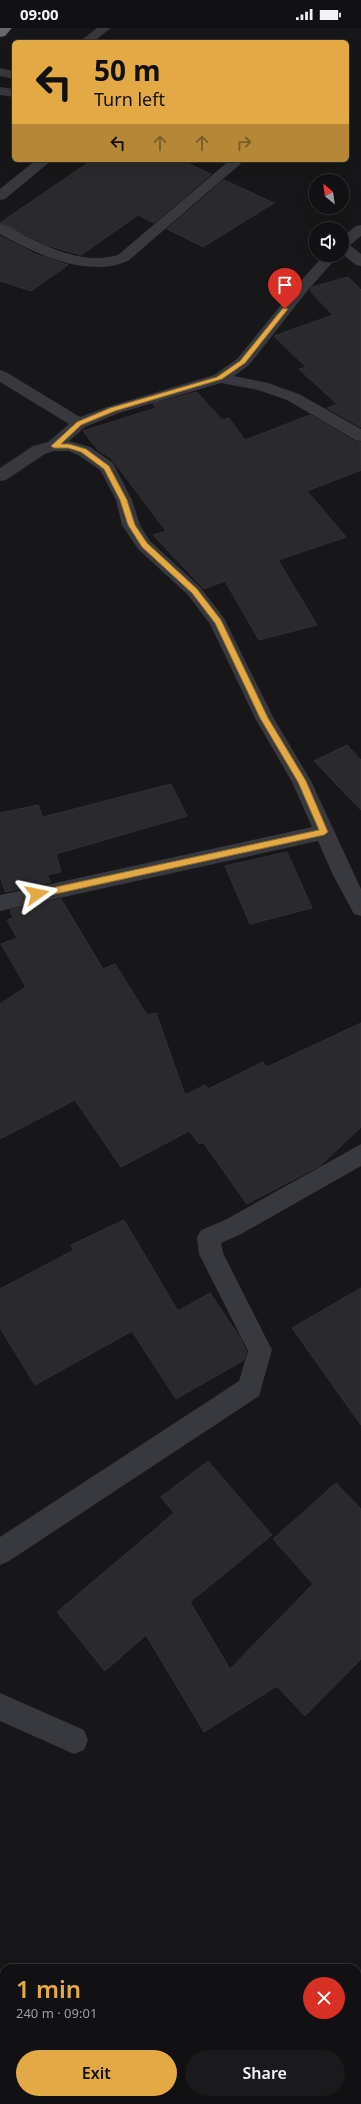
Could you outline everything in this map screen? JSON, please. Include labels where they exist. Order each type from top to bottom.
[{"type":"street","points":[[89,40],[105,28]]},
{"type":"street","points":[[0,72],[12,75]]},
{"type":"street","points":[[0,90],[12,93]]},
{"type":"street","points":[[0,196],[42,162]]},
{"type":"street","points":[[0,228],[17,238],[72,260],[102,263],[123,258],[236,162]]},
{"type":"street","points":[[349,239],[361,229]]},
{"type":"street","points":[[349,251],[361,262]]},
{"type":"street","points":[[54,446],[79,423],[113,410],[220,378],[243,362],[303,287],[326,262]]},
{"type":"street","points":[[0,375],[79,423]]},
{"type":"street","points":[[220,378],[262,386],[293,397],[361,436]]},
{"type":"street","points":[[0,476],[39,450],[54,446],[69,446],[84,451],[107,467],[124,500],[131,525],[144,545],[194,591],[218,622],[264,718],[302,781],[343,875],[361,908]]},
{"type":"street","points":[[0,903],[324,832]]},
{"type":"street","points":[[0,1552],[250,1388],[260,1350],[210,1254],[208,1237],[234,1226],[361,1154]]},
{"type":"street","points":[[0,1707],[74,1740]]},
{"type":"building","points":[[89,162],[185,162],[211,174],[154,223],[138,215],[81,255],[50,246],[0,223]]},
{"type":"building","points":[[224,180],[274,203],[203,247],[167,229]]},
{"type":"building","points":[[0,236],[35,254],[68,265],[31,291],[0,281]]},
{"type":"building","points":[[348,277],[361,290],[361,427],[327,408],[337,404],[299,369],[306,367],[274,336],[333,315],[310,291],[312,287]]},
{"type":"building","points":[[197,392],[222,420],[229,418],[245,440],[310,415],[354,441],[361,442],[361,470],[307,491],[346,537],[278,560],[317,625],[259,640],[225,581],[204,589],[153,535],[166,531],[110,457],[99,451],[83,431],[156,408],[153,404]]},
{"type":"building","points":[[347,745],[361,760],[361,810],[314,761]]},
{"type":"building","points":[[171,784],[187,816],[56,854],[61,872],[47,875],[51,882],[5,892],[0,876],[0,813],[38,805],[43,817]]},
{"type":"building","points":[[287,852],[312,908],[250,924],[225,866]]},
{"type":"building","points":[[61,899],[103,969],[115,964],[147,1015],[156,1013],[185,1095],[205,1085],[208,1089],[263,1062],[267,1067],[361,1023],[361,1127],[321,1165],[247,1204],[203,1142],[199,1144],[189,1131],[121,1167],[75,1100],[0,1139],[0,1004],[26,987],[1,944],[17,938],[7,920],[13,918],[10,910]]},
{"type":"building","points":[[124,1220],[178,1311],[210,1293],[239,1336],[246,1351],[244,1360],[176,1399],[132,1331],[35,1385],[0,1328],[0,1289],[74,1250],[71,1245]]},
{"type":"building","points":[[361,1288],[361,1425],[292,1328]]},
{"type":"building","points":[[208,1461],[272,1535],[190,1602],[230,1669],[313,1584],[273,1539],[336,1483],[361,1509],[361,1659],[305,1716],[277,1686],[204,1732],[146,1635],[105,1671],[57,1612],[174,1513],[161,1497]]},
{"type":"route","points":[[37,894],[324,832],[302,781],[264,718],[218,622],[194,591],[144,545],[131,525],[124,500],[107,467],[84,451],[69,446],[54,446],[79,423],[113,410],[220,378],[243,362],[258,341],[285,309]]}]
